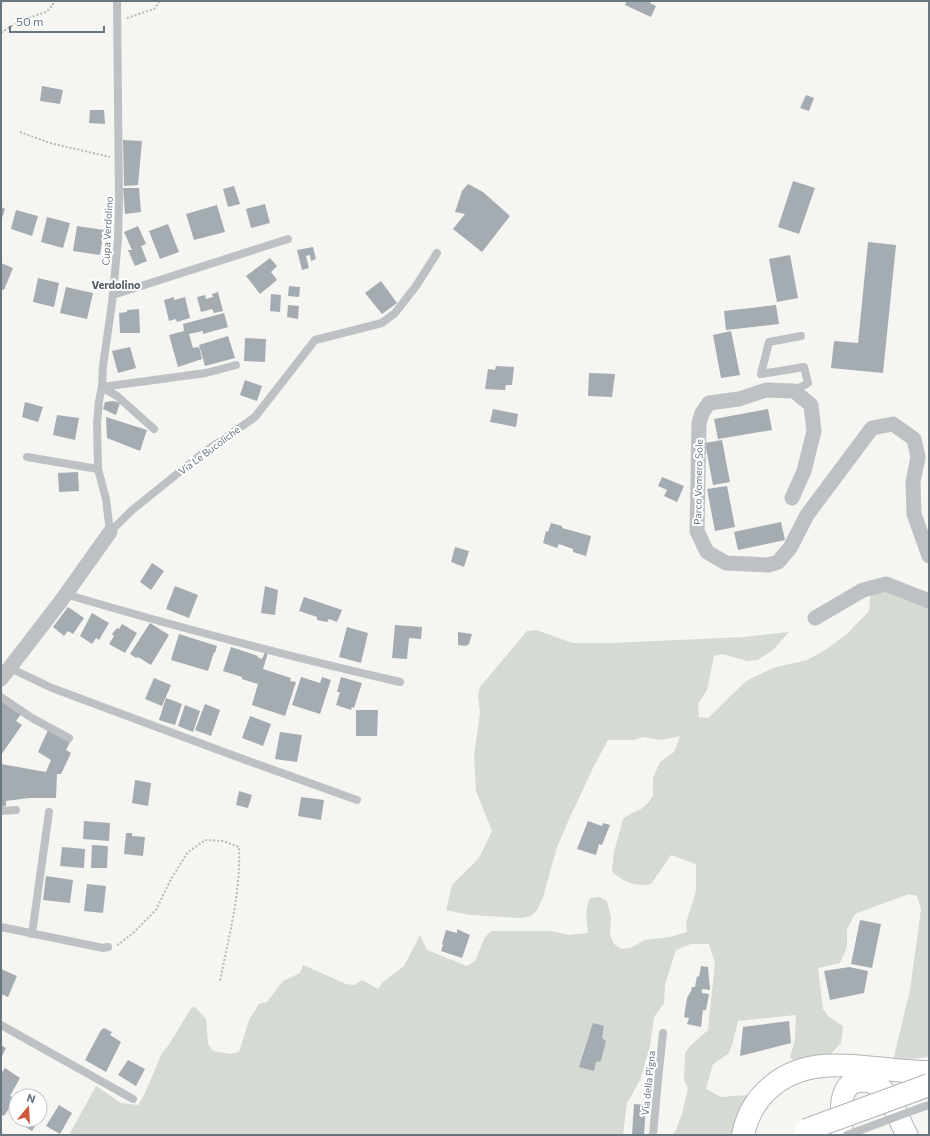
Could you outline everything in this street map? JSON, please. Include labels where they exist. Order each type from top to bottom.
[{"type":"highway","points":[[744,1131],[748,1117],[766,1091],[776,1082],[808,1068],[848,1065],[929,1072]]},
{"type":"highway","points":[[800,1132],[929,1085]]},
{"type":"main road","points":[[842,1135],[842,1098],[845,1091],[850,1086],[863,1081],[880,1087],[907,1135]]},
{"type":"street","name":"Parco Vomero Sole","points":[[794,391],[766,390],[739,398],[709,403],[702,413],[699,424],[697,532],[707,552],[726,563],[768,566],[778,562],[790,548],[807,515],[872,428],[893,424],[914,439],[918,457],[913,482],[914,514],[929,556]]},
{"type":"street","points":[[792,498],[804,471],[814,431],[811,405],[794,391]]},
{"type":"street","name":"Via Le Bucoliche","points":[[5,674],[110,532]]},
{"type":"street","points":[[815,618],[863,590],[886,584],[929,601]]},
{"type":"lane","name":"Cupa Verdolino","points":[[110,532],[106,499],[98,469],[97,423],[113,295],[118,240],[117,1]]},
{"type":"lane","points":[[113,295],[288,239]]},
{"type":"lane","name":"Via Le Bucoliche","points":[[110,532],[131,511],[197,458],[255,417],[315,340],[382,323],[395,313],[416,286],[437,253]]},
{"type":"lane","points":[[794,391],[808,383],[804,367],[761,374],[769,342],[801,336]]},
{"type":"lane","points":[[102,387],[206,373],[236,365]]},
{"type":"lane","points":[[102,387],[117,396],[154,429]]},
{"type":"lane","points":[[27,457],[98,469]]},
{"type":"lane","points":[[65,594],[117,610],[400,682]]},
{"type":"lane","points":[[5,674],[52,688],[357,800]]},
{"type":"lane","points":[[1,697],[32,718],[69,738]]},
{"type":"lane","points":[[1,811],[16,810]]},
{"type":"lane","points":[[32,934],[49,812]]},
{"type":"lane","points":[[1,927],[103,948],[108,947]]},
{"type":"lane","points":[[1,1025],[133,1099]]},
{"type":"lane","name":"Via della Pigna","points":[[653,1135],[663,1033]]},
{"type":"lane","points":[[847,1135],[929,1105]]},
{"type":"path","points":[[1,33],[19,21],[46,12],[53,5],[53,1]]},
{"type":"path","points":[[117,21],[154,9],[160,1]]},
{"type":"path","points":[[20,132],[50,142],[118,159]]},
{"type":"path","points":[[108,947],[119,944],[133,933],[156,910],[171,879],[188,852],[205,840],[223,841],[239,847],[240,866],[237,900],[220,981]]},
{"type":"shaded area","points":[[887,588],[929,606],[929,1057],[893,1061],[910,990],[921,909],[917,896],[909,894],[855,914],[847,929],[847,947],[840,963],[818,968],[823,1009],[828,1016],[843,1026],[841,1043],[829,1056],[812,1056],[796,1063],[790,1057],[795,1040],[796,1015],[738,1021],[732,1045],[728,1054],[713,1064],[706,1089],[721,1097],[747,1095],[736,1135],[673,1135],[682,1114],[688,1088],[684,1080],[685,1054],[689,1047],[708,1030],[715,963],[709,944],[691,944],[676,950],[665,984],[664,1003],[654,1017],[650,1046],[640,1080],[627,1103],[623,1135],[69,1135],[96,1086],[121,1103],[138,1105],[145,1093],[162,1053],[194,1006],[206,1019],[208,1044],[213,1051],[230,1054],[239,1052],[249,1020],[259,1004],[267,1002],[283,981],[300,973],[303,965],[346,984],[355,985],[362,980],[378,989],[383,982],[404,966],[420,935],[427,950],[467,966],[475,961],[485,937],[492,931],[552,931],[569,935],[588,933],[586,916],[588,903],[590,898],[600,897],[607,901],[611,917],[610,935],[614,944],[621,949],[630,948],[645,940],[670,937],[687,932],[686,923],[696,891],[696,864],[671,855],[651,884],[645,885],[625,881],[612,871],[614,852],[623,819],[641,809],[653,796],[653,778],[660,762],[674,752],[680,736],[661,740],[643,737],[634,740],[608,740],[569,819],[557,847],[543,897],[537,910],[531,916],[522,918],[470,915],[446,910],[452,885],[479,858],[492,831],[476,791],[474,756],[480,713],[478,696],[480,687],[527,631],[536,630],[573,643],[614,643],[744,637],[789,632],[772,651],[757,660],[748,661],[722,654],[714,656],[707,690],[698,704],[699,717],[708,718],[750,679],[773,668],[807,660],[827,649],[848,633],[869,611],[871,591]]},
{"type":"building","points":[[625,1],[651,1],[650,3],[656,6],[651,17],[625,5]]},
{"type":"building","points":[[42,86],[63,90],[60,104],[40,101]]},
{"type":"building","points":[[806,95],[814,98],[809,111],[800,108]]},
{"type":"building","points":[[90,110],[104,110],[105,124],[89,123]]},
{"type":"building","points":[[123,140],[142,141],[138,185],[124,186]]},
{"type":"building","points":[[793,181],[815,188],[799,234],[778,227]]},
{"type":"building","points":[[468,184],[483,192],[510,216],[482,252],[453,229],[465,214],[455,212],[462,191]]},
{"type":"building","points":[[234,186],[240,204],[228,207],[223,189]]},
{"type":"building","points":[[123,188],[139,188],[141,212],[125,214]]},
{"type":"building","points":[[265,204],[270,223],[251,228],[246,209]]},
{"type":"building","points":[[217,205],[225,232],[194,240],[186,214]]},
{"type":"building","points":[[1,207],[5,209],[1,221]]},
{"type":"building","points":[[16,210],[38,216],[32,236],[11,229]]},
{"type":"building","points":[[47,217],[70,223],[63,248],[41,242]]},
{"type":"building","points":[[168,224],[179,252],[160,259],[149,231]]},
{"type":"building","points":[[77,226],[104,230],[100,255],[73,251]]},
{"type":"building","points":[[138,226],[146,244],[141,246],[147,261],[135,266],[128,250],[132,250],[124,232]]},
{"type":"building","points":[[868,242],[896,245],[883,373],[831,368],[834,341],[858,343]]},
{"type":"building","points":[[313,247],[316,259],[311,261],[310,255],[306,256],[309,268],[302,270],[297,250]]},
{"type":"building","points":[[790,255],[798,298],[777,302],[769,259]]},
{"type":"building","points":[[270,258],[277,266],[271,272],[277,280],[260,294],[246,276]]},
{"type":"building","points":[[1,263],[13,268],[4,290],[1,289]]},
{"type":"building","points":[[38,278],[59,283],[54,307],[33,302]]},
{"type":"building","points":[[381,281],[397,303],[382,314],[365,293]]},
{"type":"building","points":[[289,286],[300,287],[299,297],[288,296]]},
{"type":"building","points":[[66,287],[93,293],[87,319],[60,313]]},
{"type":"building","points":[[218,292],[223,311],[214,313],[212,309],[201,312],[197,297],[205,295],[206,299],[213,297],[212,294]]},
{"type":"building","points":[[271,294],[281,295],[280,312],[270,311]]},
{"type":"building","points":[[174,297],[174,300],[185,297],[190,318],[177,322],[176,319],[169,321],[164,300]]},
{"type":"building","points":[[288,305],[299,306],[298,319],[287,317]]},
{"type":"building","points":[[776,305],[779,324],[726,330],[724,311]]},
{"type":"building","points":[[139,309],[140,333],[120,333],[119,313],[127,312],[127,310]]},
{"type":"building","points":[[224,313],[228,327],[203,334],[203,331],[189,334],[193,348],[199,347],[202,359],[178,367],[169,335],[184,331],[183,324]]},
{"type":"building","points":[[731,331],[740,375],[721,378],[713,335]]},
{"type":"building","points":[[228,336],[235,358],[205,366],[199,345]]},
{"type":"building","points":[[245,338],[266,339],[265,362],[244,361]]},
{"type":"building","points":[[130,347],[136,368],[118,373],[112,351]]},
{"type":"building","points":[[496,366],[514,367],[512,385],[506,385],[505,390],[485,389],[488,369],[495,370]]},
{"type":"building","points":[[589,373],[615,374],[612,397],[588,396]]},
{"type":"building","points":[[245,380],[262,386],[257,401],[240,395]]},
{"type":"building","points":[[113,401],[120,403],[116,415],[103,409],[105,402]]},
{"type":"building","points":[[25,402],[43,407],[38,422],[22,417]]},
{"type":"building","points":[[493,409],[518,414],[516,427],[490,422]]},
{"type":"building","points":[[768,409],[772,430],[718,439],[714,419]]},
{"type":"building","points":[[57,415],[79,418],[75,440],[53,435]]},
{"type":"building","points":[[106,417],[147,430],[140,451],[107,438]]},
{"type":"building","points":[[722,440],[730,482],[713,485],[705,443]]},
{"type":"building","points":[[78,472],[79,491],[59,492],[58,473]]},
{"type":"building","points":[[662,477],[684,486],[677,502],[664,496],[667,490],[658,486]]},
{"type":"building","points":[[727,486],[735,527],[715,531],[707,489]]},
{"type":"building","points":[[781,522],[785,540],[738,550],[734,532]]},
{"type":"building","points":[[551,523],[562,526],[562,528],[591,536],[586,556],[573,552],[573,549],[559,544],[557,548],[543,543],[546,531],[548,532]]},
{"type":"building","points":[[455,547],[469,551],[464,567],[451,562]]},
{"type":"building","points":[[152,563],[164,571],[151,590],[140,582]]},
{"type":"building","points":[[175,586],[198,595],[189,618],[166,609]]},
{"type":"building","points":[[265,586],[278,590],[275,615],[261,613]]},
{"type":"building","points":[[304,597],[342,610],[337,622],[329,619],[327,622],[317,620],[317,617],[299,611]]},
{"type":"building","points":[[68,607],[84,618],[73,634],[68,631],[64,636],[53,627]]},
{"type":"building","points":[[92,613],[109,623],[99,640],[96,638],[92,644],[80,636]]},
{"type":"building","points":[[150,623],[169,635],[151,665],[130,654]]},
{"type":"building","points":[[122,624],[137,633],[125,653],[109,644],[114,636],[112,634],[117,628],[119,629]]},
{"type":"building","points":[[395,625],[422,627],[421,639],[409,638],[407,659],[392,658]]},
{"type":"building","points":[[347,627],[368,633],[361,663],[339,657]]},
{"type":"building","points":[[458,632],[472,634],[469,644],[466,646],[458,645]]},
{"type":"building","points":[[179,634],[217,646],[208,671],[171,660]]},
{"type":"building","points":[[231,647],[258,656],[257,657],[262,659],[265,652],[268,653],[263,669],[291,678],[290,681],[296,682],[285,716],[252,705],[258,684],[223,671]]},
{"type":"building","points":[[301,677],[320,683],[322,677],[331,680],[320,714],[292,705]]},
{"type":"building","points":[[341,677],[362,683],[354,708],[352,707],[351,710],[336,705],[340,692],[337,692]]},
{"type":"building","points":[[154,678],[171,685],[162,706],[145,699]]},
{"type":"building","points":[[166,698],[182,704],[175,725],[159,720]]},
{"type":"building","points":[[1,700],[21,714],[16,721],[22,725],[1,755]]},
{"type":"building","points":[[205,704],[220,710],[211,736],[195,730]]},
{"type":"building","points":[[185,705],[200,711],[193,732],[178,726]]},
{"type":"building","points":[[356,710],[378,710],[377,736],[356,736]]},
{"type":"building","points":[[250,716],[271,724],[263,746],[242,738]]},
{"type":"building","points":[[48,730],[70,742],[66,750],[71,753],[61,774],[57,774],[56,798],[29,798],[6,801],[6,806],[1,807],[1,764],[46,772],[51,760],[38,752]]},
{"type":"building","points":[[280,732],[302,735],[297,762],[275,759]]},
{"type":"building","points":[[135,780],[151,783],[148,806],[132,803]]},
{"type":"building","points":[[239,791],[252,795],[248,808],[236,805]]},
{"type":"building","points":[[301,797],[324,800],[321,820],[298,816]]},
{"type":"building","points":[[84,821],[110,823],[109,841],[83,839]]},
{"type":"building","points":[[588,821],[602,826],[603,823],[610,825],[602,845],[599,844],[596,855],[577,849]]},
{"type":"building","points":[[126,833],[132,833],[132,836],[145,837],[143,856],[124,854]]},
{"type":"building","points":[[92,845],[108,846],[107,868],[91,868]]},
{"type":"building","points":[[62,847],[85,849],[84,868],[60,866]]},
{"type":"building","points":[[46,876],[73,880],[70,903],[43,900]]},
{"type":"building","points":[[87,884],[106,886],[103,913],[84,911]]},
{"type":"building","points":[[860,920],[881,924],[872,968],[851,964]]},
{"type":"building","points":[[457,929],[470,935],[462,958],[441,951],[446,930],[457,933]]},
{"type":"building","points":[[701,966],[708,967],[710,990],[702,989],[702,993],[709,994],[706,1010],[703,1010],[701,1027],[687,1024],[689,1018],[684,1017],[687,998],[692,987],[695,987]]},
{"type":"building","points":[[849,967],[868,971],[864,993],[830,1000],[824,971]]},
{"type":"building","points":[[1,969],[17,976],[8,997],[1,994]]},
{"type":"building","points":[[789,1021],[791,1043],[740,1056],[743,1027]]},
{"type":"building","points":[[593,1023],[604,1026],[602,1038],[606,1041],[601,1061],[596,1062],[594,1071],[579,1067]]},
{"type":"building","points":[[104,1028],[112,1032],[110,1035],[121,1042],[106,1072],[85,1060],[101,1030]]},
{"type":"building","points":[[1,1045],[6,1048],[1,1058]]},
{"type":"building","points":[[128,1060],[145,1069],[136,1086],[118,1075]]},
{"type":"building","points":[[5,1068],[20,1078],[14,1088],[8,1088],[8,1110],[4,1116],[1,1114],[1,1074]]},
{"type":"building","points":[[634,1104],[646,1105],[644,1135],[632,1135]]},
{"type":"building","points":[[59,1105],[72,1113],[60,1134],[48,1127],[48,1123]]},
{"type":"building","points":[[27,1128],[34,1128],[32,1131]]},
{"type":"district","name":"Verdolino","points":[[116,285]]}]
